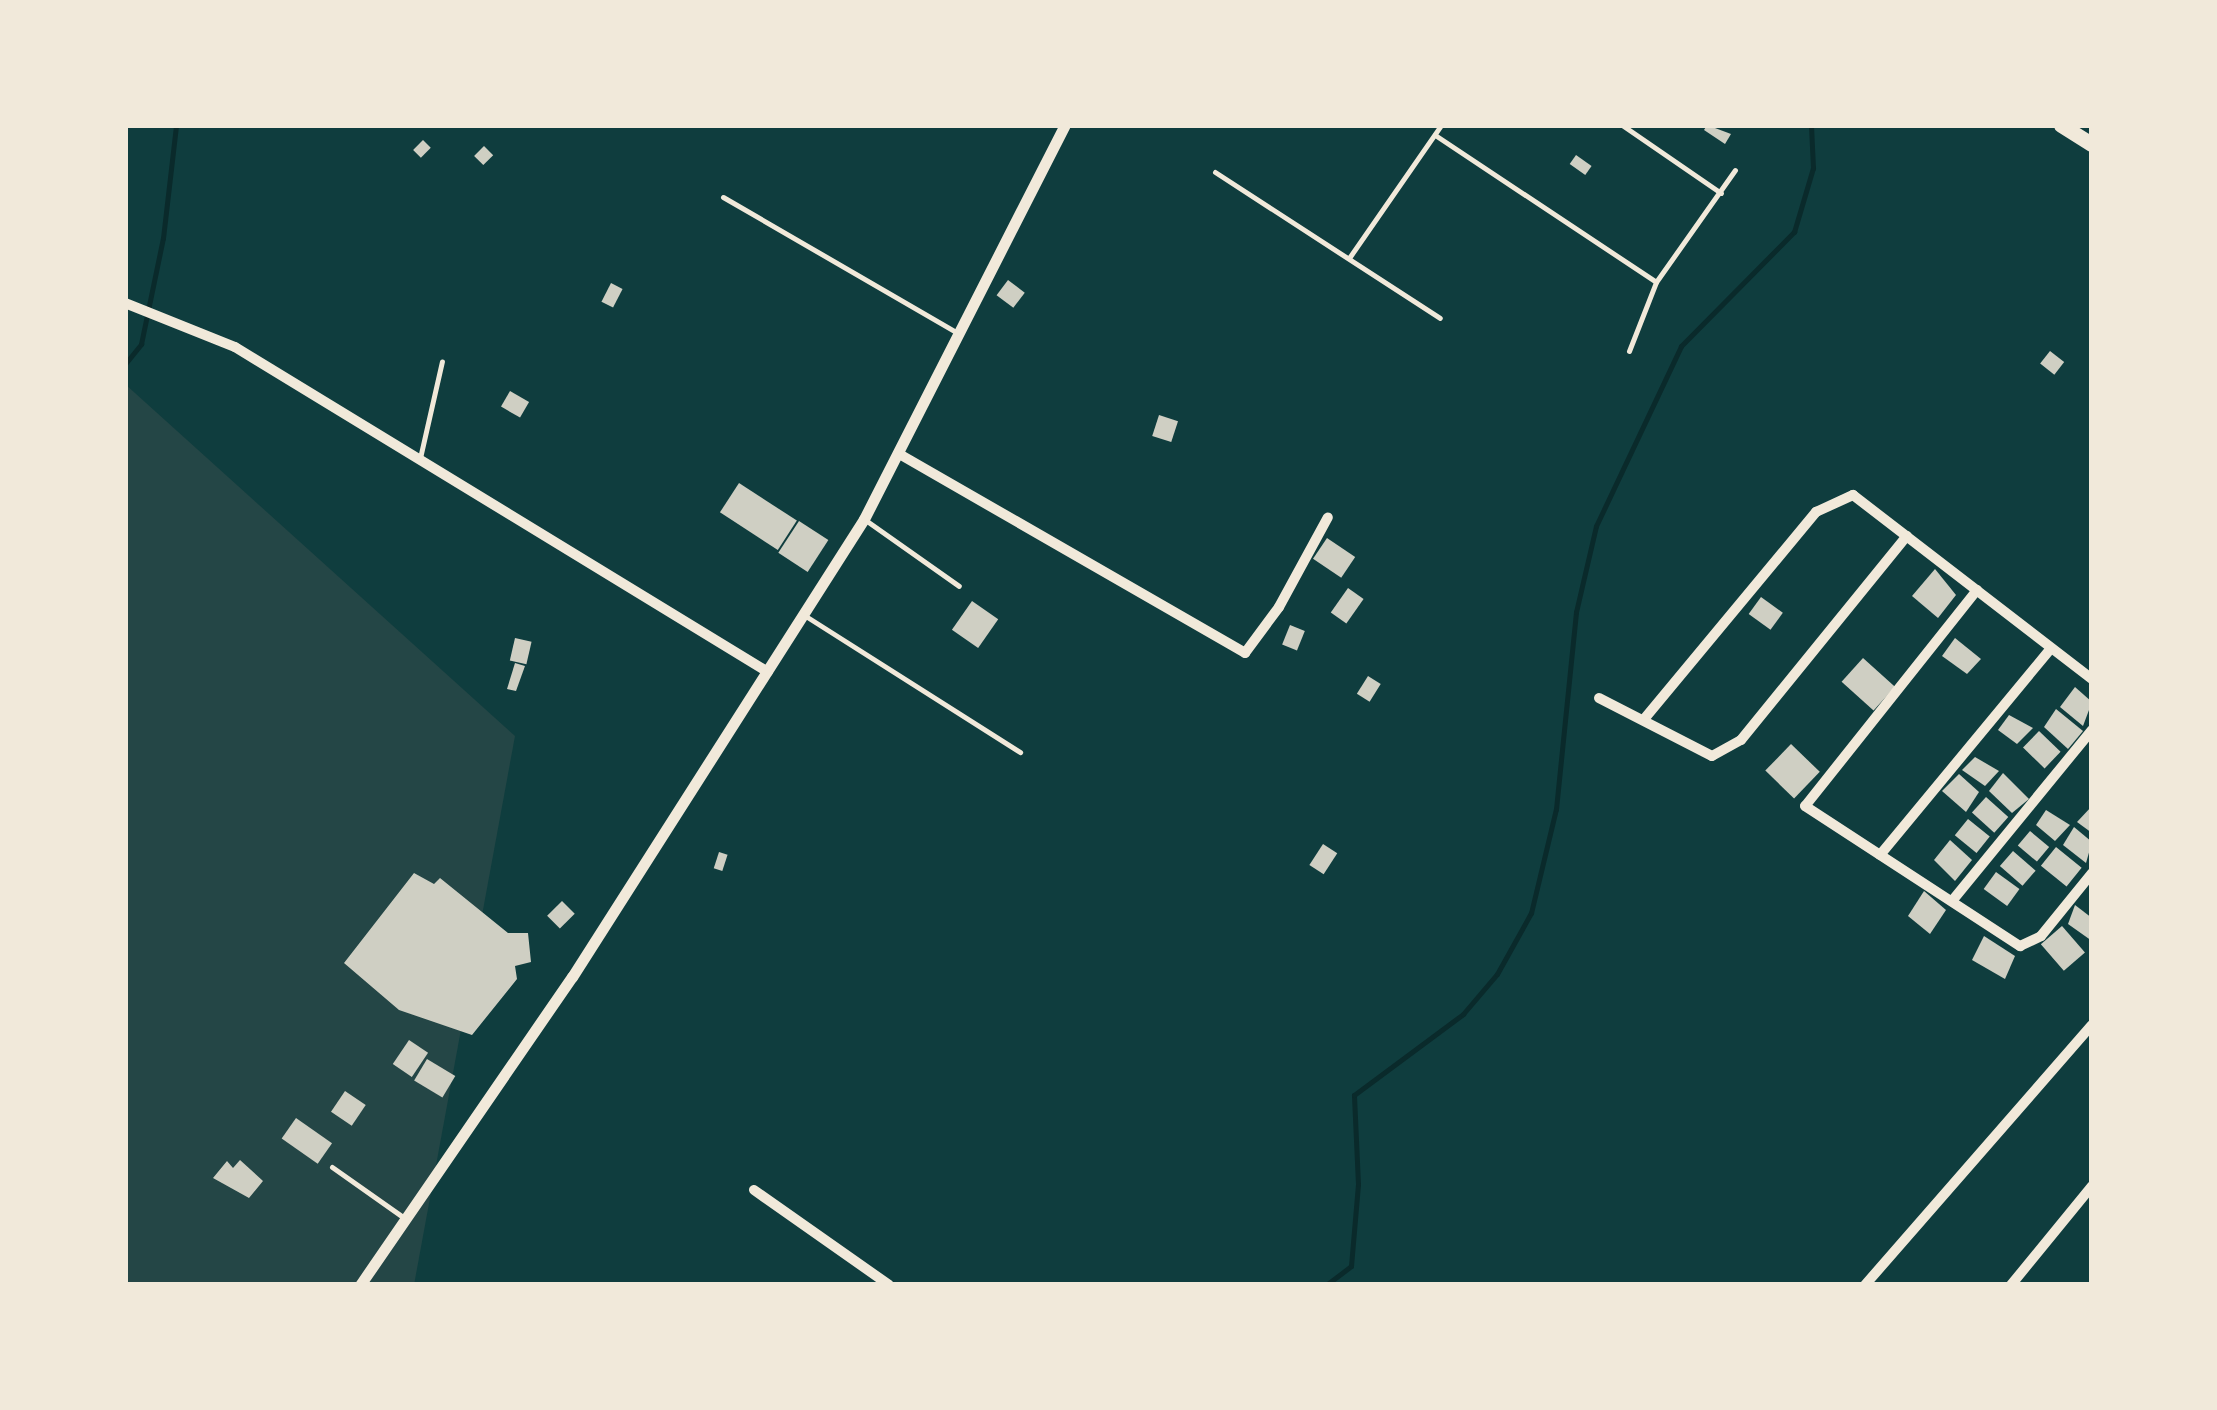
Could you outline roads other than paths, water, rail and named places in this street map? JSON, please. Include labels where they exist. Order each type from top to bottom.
[{"type":"main road","points":[[2061,125],[2092,144]]},
{"type":"street","points":[[360,1285],[407,1220],[768,672],[864,519],[901,454],[1065,125]]},
{"type":"street","points":[[125,303],[235,347],[768,672]]},
{"type":"street","points":[[901,454],[1245,653],[1279,607],[1328,517]]},
{"type":"street","points":[[1645,718],[1816,512],[1853,495],[2092,679]]},
{"type":"street","points":[[1599,698],[1645,718],[1712,756],[1741,740],[1907,536]]},
{"type":"street","points":[[1977,590],[1805,806],[2020,946],[2041,936],[2092,873]]},
{"type":"street","points":[[1880,855],[2051,648]]},
{"type":"street","points":[[1952,902],[2092,730]]},
{"type":"street","points":[[1866,1285],[2092,1024]]},
{"type":"street","points":[[2011,1285],[2092,1186]]},
{"type":"street","points":[[754,1190],[890,1285]]},
{"type":"lane","points":[[1349,258],[1441,125]]},
{"type":"lane","points":[[1622,125],[1721,193]]},
{"type":"lane","points":[[1435,135],[1656,282]]},
{"type":"lane","points":[[1629,351],[1656,282],[1736,170]]},
{"type":"lane","points":[[1215,172],[1440,318]]},
{"type":"lane","points":[[723,197],[960,334]]},
{"type":"lane","points":[[420,458],[442,361]]},
{"type":"lane","points":[[864,519],[959,586]]},
{"type":"lane","points":[[804,615],[1020,752]]},
{"type":"lane","points":[[332,1167],[407,1220]]},
{"type":"waterway","points":[[125,364],[141,344],[163,238],[176,125]]},
{"type":"waterway","points":[[1326,1285],[1351,1266],[1358,1184],[1354,1095],[1463,1014],[1497,974],[1531,913],[1556,809],[1576,612],[1596,526],[1681,346],[1794,232],[1813,168],[1811,125]]}]
